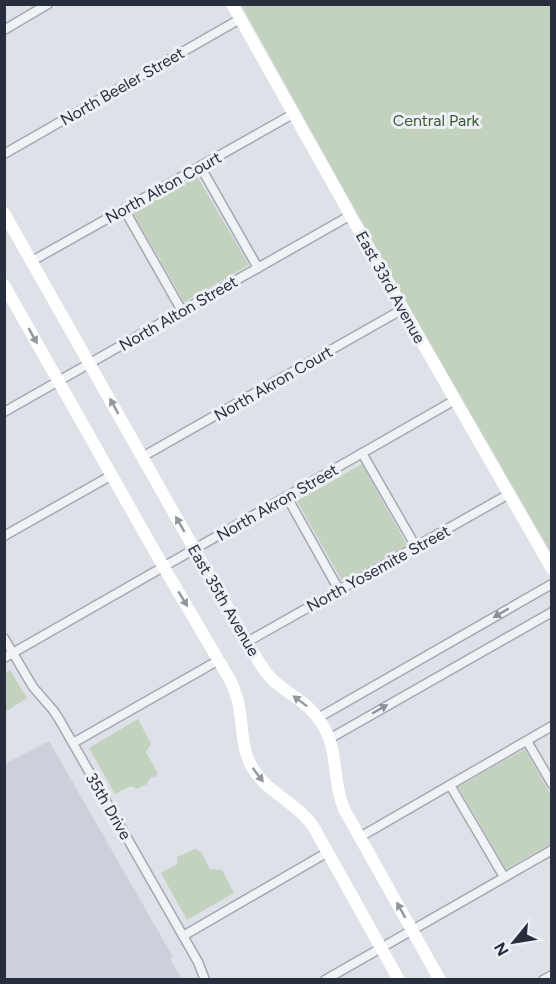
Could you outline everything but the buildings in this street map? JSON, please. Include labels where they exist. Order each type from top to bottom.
[{"type":"street","points":[[4,30],[48,4]]},
{"type":"street","name":"East 33rd Avenue","points":[[232,4],[552,569]]},
{"type":"street","name":"North Beeler Street","points":[[4,154],[240,19]]},
{"type":"street","name":"North Alton Court","points":[[32,261],[293,114]]},
{"type":"street","points":[[200,166],[258,268]]},
{"type":"street","points":[[124,209],[182,311]]},
{"type":"street","name":"East 35th Avenue","points":[[4,213],[247,642],[269,676],[280,687],[307,705],[318,718],[329,739],[334,758],[338,794],[344,809],[440,980]]},
{"type":"street","name":"North Alton Street","points":[[4,412],[351,215]]},
{"type":"street","points":[[4,285],[236,692],[240,709],[242,740],[251,765],[268,787],[296,807],[308,819],[399,980]]},
{"type":"street","name":"North Akron Court","points":[[142,458],[403,309]]},
{"type":"street","name":"North Akron Street","points":[[9,655],[455,400]]},
{"type":"street","points":[[362,453],[416,547]]},
{"type":"street","points":[[4,536],[111,475]]},
{"type":"street","name":"North Yosemite Street","points":[[247,642],[508,494]]},
{"type":"street","points":[[287,497],[339,590]]},
{"type":"street","points":[[318,718],[552,584]]},
{"type":"street","points":[[329,739],[552,612]]},
{"type":"street","name":"35th Drive","points":[[4,639],[9,655],[53,710],[73,743],[198,962],[205,980]]},
{"type":"street","points":[[73,743],[219,660]]},
{"type":"street","points":[[360,837],[552,726]]},
{"type":"street","points":[[527,741],[552,784]]},
{"type":"street","points":[[450,785],[504,878]]},
{"type":"street","points":[[325,980],[552,850]]},
{"type":"street","points":[[183,936],[328,852]]},
{"type":"street","points":[[543,980],[552,975]]},
{"type":"shaded area","points":[[49,741],[173,957],[170,959],[182,979],[5,979],[5,764]]},
{"type":"green space","name":"Central Park","points":[[241,5],[551,5],[551,553],[408,305]]},
{"type":"green space","points":[[197,176],[249,265],[184,302],[133,213]]},
{"type":"green space","points":[[362,464],[407,545],[342,581],[297,501]]},
{"type":"green space","points":[[10,670],[27,698],[5,712],[5,673]]},
{"type":"green space","points":[[138,719],[151,744],[146,752],[157,772],[156,776],[137,789],[131,786],[115,794],[89,748]]},
{"type":"green space","points":[[525,749],[551,795],[551,844],[506,869],[458,787]]},
{"type":"green space","points":[[195,849],[201,852],[210,869],[222,870],[234,893],[187,920],[161,873],[177,864],[177,857]]}]
